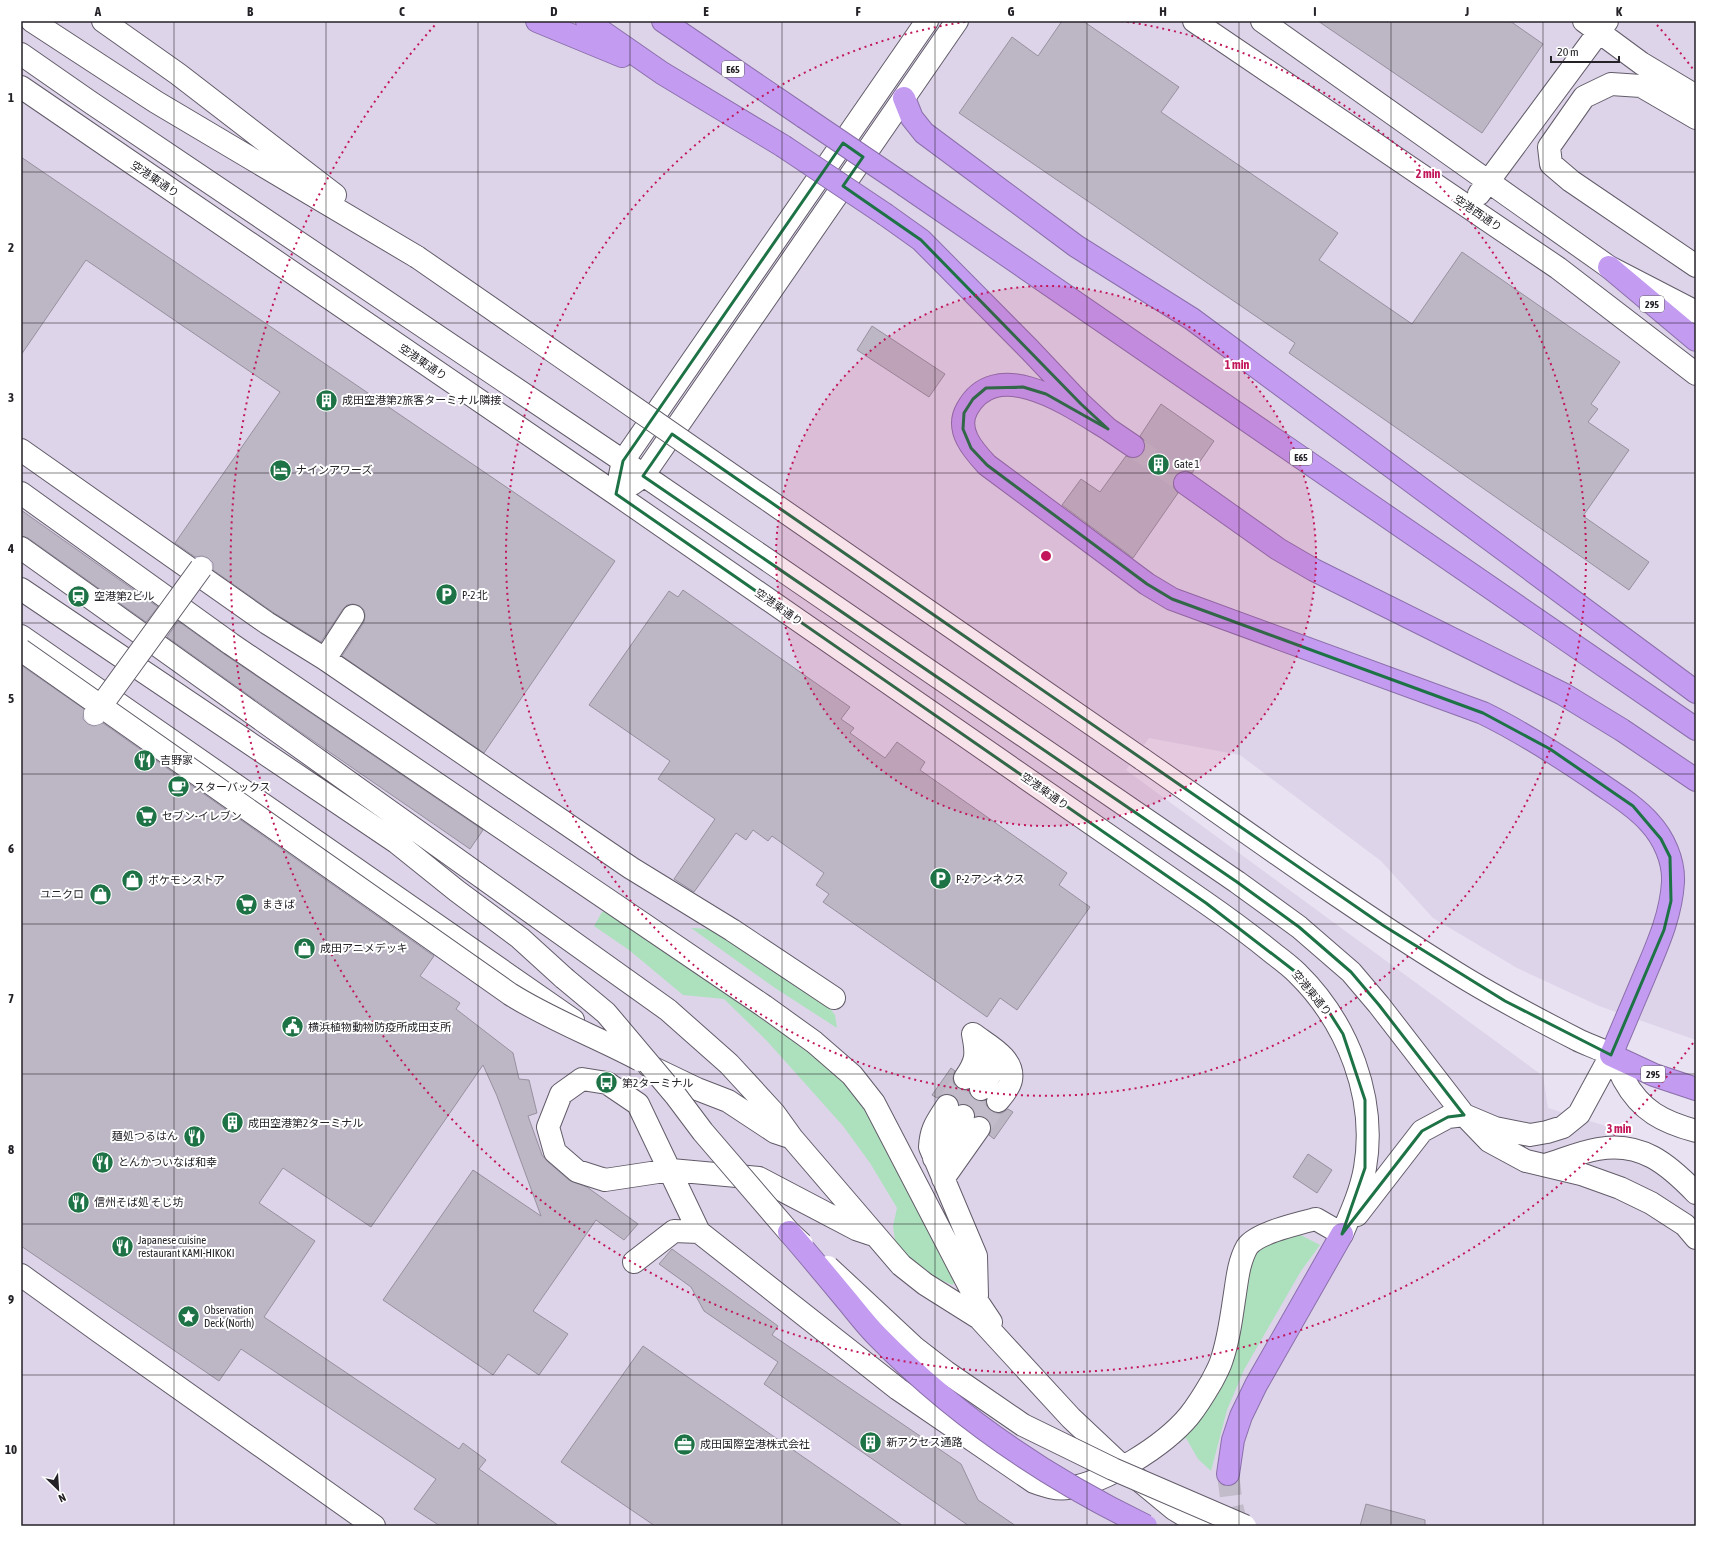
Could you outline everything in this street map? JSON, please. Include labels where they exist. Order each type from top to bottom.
[{"type":"highway","points":[[537,21],[662,73]]},
{"type":"highway","points":[[587,21],[662,73],[783,146],[886,215],[920,240],[1030,350],[1080,404],[1108,429]]},
{"type":"highway","name":"E65","points":[[663,21],[906,186],[1696,729]]},
{"type":"highway","points":[[904,98],[912,118],[924,133],[1076,246],[1192,319],[1696,692]]},
{"type":"highway","name":"295","points":[[1609,267],[1696,340]]},
{"type":"highway","points":[[1133,446],[1108,429],[1046,394],[1023,386],[1004,385],[986,388],[972,399],[964,413],[963,429],[971,448],[987,465],[1147,584],[1172,599],[1483,712],[1520,731],[1550,750],[1633,806],[1650,822],[1662,839],[1670,857],[1673,880],[1671,902],[1664,930],[1611,1055]]},
{"type":"highway","points":[[1185,483],[1278,549],[1314,570],[1563,694],[1622,730],[1696,780]]},
{"type":"highway","name":"295","points":[[1611,1055],[1670,1067],[1696,1076]]},
{"type":"highway","name":"295","points":[[1611,1055],[1654,1075],[1696,1089]]},
{"type":"highway","points":[[789,1232],[876,1335],[917,1375],[965,1415],[1024,1458],[1082,1493],[1146,1526]]},
{"type":"highway","points":[[1228,1474],[1233,1440],[1241,1416],[1253,1391],[1342,1234]]},
{"type":"street","points":[[32,21],[156,102],[417,257]]},
{"type":"street","points":[[51,21],[156,102]]},
{"type":"street","points":[[89,21],[178,74]]},
{"type":"street","points":[[103,21],[178,74],[417,257],[1377,922],[1451,970],[1559,1030],[1611,1055],[1627,1085],[1646,1109],[1661,1119],[1696,1131]]},
{"type":"street","points":[[616,494],[623,461],[927,21]]},
{"type":"street","points":[[616,494],[643,476],[957,21]]},
{"type":"street","name":"空港西通り","points":[[1194,21],[1558,268],[1696,374]]},
{"type":"street","points":[[1262,21],[1609,267],[1696,312]]},
{"type":"street","points":[[1470,207],[1597,25],[1641,62],[1695,95]]},
{"type":"street","points":[[21,54],[623,461],[1299,926],[1351,972],[1379,1005],[1464,1115],[1489,1141],[1520,1158],[1544,1166],[1580,1174],[1620,1188],[1651,1203],[1684,1225],[1696,1238]]},
{"type":"street","points":[[1696,118],[1641,86],[1611,84],[1584,97],[1549,147],[1550,164],[1572,182],[1696,266]]},
{"type":"street","name":"空港東通り","points":[[21,87],[616,494],[1206,903],[1250,935],[1297,973],[1324,1004],[1343,1034],[1358,1073],[1365,1100],[1367,1136],[1365,1168],[1357,1200],[1342,1234]]},
{"type":"street","points":[[21,450],[267,623],[325,660],[631,868],[732,930],[834,998]]},
{"type":"street","points":[[21,493],[231,644],[764,1006],[814,1042],[852,1075],[874,1103],[976,1301],[1008,1348]]},
{"type":"street","points":[[21,548],[668,1010],[729,1064],[774,1113],[792,1138],[901,1265],[925,1284],[979,1318],[1071,1418],[1123,1467],[1174,1509],[1202,1526]]},
{"type":"street","points":[[95,714],[201,568]]},
{"type":"street","points":[[21,589],[396,842],[457,891],[520,938],[606,1013],[703,1132],[789,1232],[916,1348],[952,1376],[1023,1425],[1113,1469],[1245,1526]]},
{"type":"street","points":[[325,660],[352,616]]},
{"type":"street","points":[[21,636],[593,1034],[654,1068],[697,1089],[728,1101],[775,1132],[792,1138]]},
{"type":"street","points":[[21,650],[510,994],[553,1019],[580,1030],[648,1064]]},
{"type":"street","points":[[973,1034],[1005,1059],[1011,1069],[1011,1081],[981,1090],[972,1068],[977,1052],[973,1034]]},
{"type":"street","points":[[876,1236],[856,1229],[759,1178],[671,1170],[605,1180],[577,1171],[555,1152],[548,1127],[561,1094],[582,1079],[607,1083],[638,1104],[671,1170],[699,1232],[898,1389],[1034,1482],[1050,1488],[1068,1488],[1095,1481],[1140,1457],[1165,1439],[1188,1417],[1221,1364],[1230,1328],[1240,1262],[1248,1246],[1265,1235],[1283,1227],[1316,1219],[1342,1234],[1422,1131],[1448,1117],[1464,1115],[1495,1128],[1530,1135],[1563,1127],[1579,1114],[1611,1055]]},
{"type":"street","points":[[943,1179],[963,1117],[934,1158],[943,1179],[976,1256],[976,1301]]},
{"type":"street","points":[[1544,1166],[1598,1149],[1622,1147],[1639,1150],[1687,1177],[1696,1193]]},
{"type":"street","points":[[634,1262],[674,1231],[699,1232]]},
{"type":"street","points":[[21,1275],[374,1526]]},
{"type":"highlighted area","points":[[843,143],[863,157],[843,186],[921,240],[1081,404],[1108,429],[1046,394],[1023,387],[986,388],[973,399],[964,413],[963,429],[971,448],[987,465],[1147,584],[1172,599],[1483,713],[1550,749],[1633,806],[1661,839],[1670,857],[1671,901],[1664,930],[1611,1055],[1505,1001],[1384,926],[672,434],[643,476],[1237,882],[1299,927],[1351,972],[1379,1005],[1464,1115],[1448,1117],[1422,1131],[1342,1234],[1365,1168],[1365,1100],[1343,1034],[1324,1004],[1297,973],[1206,903],[616,494],[623,461]]},
{"type":"shaded area","points":[[21,21],[1696,21],[1696,1040],[1599,1006],[1517,968],[1433,918],[1381,861],[1240,755],[1149,738],[1126,770],[1543,1076],[1548,1108],[1622,1131],[1644,1154],[1696,1190],[1696,1526],[21,1526]]},
{"type":"green space","points":[[609,911],[847,1079],[872,1109],[955,1280],[953,1285],[933,1277],[904,1253],[895,1240],[893,1226],[897,1208],[870,1163],[843,1126],[767,1041],[724,999],[683,995],[629,950],[594,926],[602,912]]},
{"type":"green space","points":[[691,928],[710,929],[823,999],[835,1015],[837,1028],[775,988]]},
{"type":"green space","points":[[1295,1232],[1320,1245],[1301,1271],[1244,1370],[1227,1410],[1211,1471],[1198,1459],[1186,1438],[1171,1448],[1203,1407],[1249,1261],[1255,1249]]},
{"type":"building","points":[[1062,21],[1083,21],[1179,87],[1161,112],[1338,233],[1319,260],[1412,324],[1462,252],[1620,362],[1591,404],[1598,409],[1588,422],[1629,450],[1583,516],[1649,562],[1629,590],[1289,353],[1295,343],[959,113],[1012,37],[1038,56]]},
{"type":"building","points":[[1318,21],[1510,21],[1543,44],[1482,133]]},
{"type":"building","points":[[21,157],[615,561],[484,753],[342,656],[364,622],[364,610],[360,606],[353,604],[347,605],[321,642],[274,613],[213,570],[213,563],[208,558],[202,556],[195,557],[175,543],[280,392],[86,260],[21,355]]},
{"type":"building","points":[[872,326],[945,374],[929,397],[857,350]]},
{"type":"building","name":"Gate 1","points":[[1161,404],[1214,441],[1192,473],[1187,471],[1180,472],[1175,476],[1173,481],[1174,488],[1178,493],[1133,558],[1062,505],[1081,479],[1100,492],[1126,456],[1132,458],[1138,457],[1143,453],[1145,447],[1144,440],[1140,436]]},
{"type":"building","points":[[21,510],[158,607],[146,622],[28,538],[21,536]]},
{"type":"building","points":[[683,590],[850,707],[841,719],[854,728],[850,733],[885,758],[897,742],[925,762],[920,770],[1067,873],[1059,885],[1090,907],[1017,1010],[1000,998],[987,1017],[823,902],[829,894],[816,885],[824,873],[772,836],[768,841],[753,830],[746,840],[736,833],[694,892],[674,879],[715,819],[658,779],[670,761],[589,705],[669,591],[678,597]]},
{"type":"building","points":[[178,621],[224,654],[483,830],[470,849],[296,729],[167,637]]},
{"type":"building","name":"成田空港第2ターミナル","points":[[21,665],[84,709],[83,719],[88,724],[94,726],[103,723],[434,956],[420,976],[460,1003],[456,1009],[513,1053],[519,1079],[529,1080],[537,1113],[528,1116],[542,1155],[569,1180],[587,1187],[638,1224],[624,1240],[596,1220],[533,1311],[568,1334],[539,1375],[508,1354],[493,1375],[383,1300],[473,1170],[541,1216],[497,1096],[483,1065],[371,1227],[283,1168],[259,1203],[315,1241],[264,1317],[459,1449],[463,1443],[486,1460],[479,1469],[559,1526],[440,1526],[414,1509],[436,1479],[241,1349],[219,1381],[21,1246]]},
{"type":"building","points":[[951,1068],[955,1071],[953,1078],[954,1084],[958,1088],[969,1090],[970,1095],[974,1100],[986,1100],[987,1106],[990,1110],[996,1113],[1002,1113],[1008,1109],[1013,1112],[994,1139],[989,1135],[991,1129],[990,1122],[981,1116],[975,1116],[974,1110],[970,1106],[959,1104],[958,1100],[954,1096],[948,1094],[937,1098],[932,1095]]},
{"type":"building","points":[[1308,1154],[1332,1170],[1317,1193],[1293,1177]]},
{"type":"building","points":[[672,1249],[778,1326],[772,1335],[961,1464],[978,1500],[1016,1526],[969,1526],[764,1384],[778,1362],[704,1311],[691,1287],[659,1264]]},
{"type":"building","points":[[643,1346],[903,1526],[655,1526],[561,1462]]},
{"type":"building","points":[[1366,1504],[1425,1520],[1425,1526],[1360,1526]]},
{"type":"tunnel","points":[[1133,446],[1185,483]]},
{"type":"tunnel","points":[[947,1106],[965,1078]]},
{"type":"tunnel","points":[[963,1116],[981,1089]]},
{"type":"tunnel","points":[[979,1128],[998,1101]]},
{"type":"tunnel","points":[[1228,1474],[1232,1505],[1237,1526]]},
{"type":"place","name":"成田空港第2旅客ターミナル隣接","points":[[326,400]]},
{"type":"place","name":"Gate 1","points":[[1159,464]]},
{"type":"place","name":"ナインアワーズ","points":[[280,470]]},
{"type":"place","name":"P-2 北","points":[[446,595]]},
{"type":"place","name":"空港第2ビル","points":[[78,596]]},
{"type":"place","name":"吉野家","points":[[145,760]]},
{"type":"place","name":"スターバックス","points":[[179,787]]},
{"type":"place","name":"セブン-イレブン","points":[[147,816]]},
{"type":"place","name":"P-2 アンネクス","points":[[941,879]]},
{"type":"place","name":"ポケモンストア","points":[[132,880]]},
{"type":"place","name":"ユニクロ","points":[[100,894]]},
{"type":"place","name":"まきば","points":[[246,904]]},
{"type":"place","name":"成田アニメデッキ","points":[[305,948]]},
{"type":"place","name":"横浜植物動物防疫所成田支所","points":[[292,1027]]},
{"type":"place","name":"第2ターミナル","points":[[607,1083]]},
{"type":"place","name":"成田空港第2ターミナル","points":[[232,1123]]},
{"type":"place","name":"麺処つるはん","points":[[194,1136]]},
{"type":"place","name":"とんかついなば和幸","points":[[103,1162]]},
{"type":"place","name":"信州そば処 そじ坊","points":[[78,1202]]},
{"type":"place","name":"Japanese cuisine restaurant KAMI-HIKOKI","points":[[123,1246]]},
{"type":"place","name":"Observation Deck (North)","points":[[188,1316]]},
{"type":"place","name":"新アクセス通路","points":[[871,1442]]},
{"type":"place","name":"成田国際空港株式会社","points":[[685,1444]]}]
